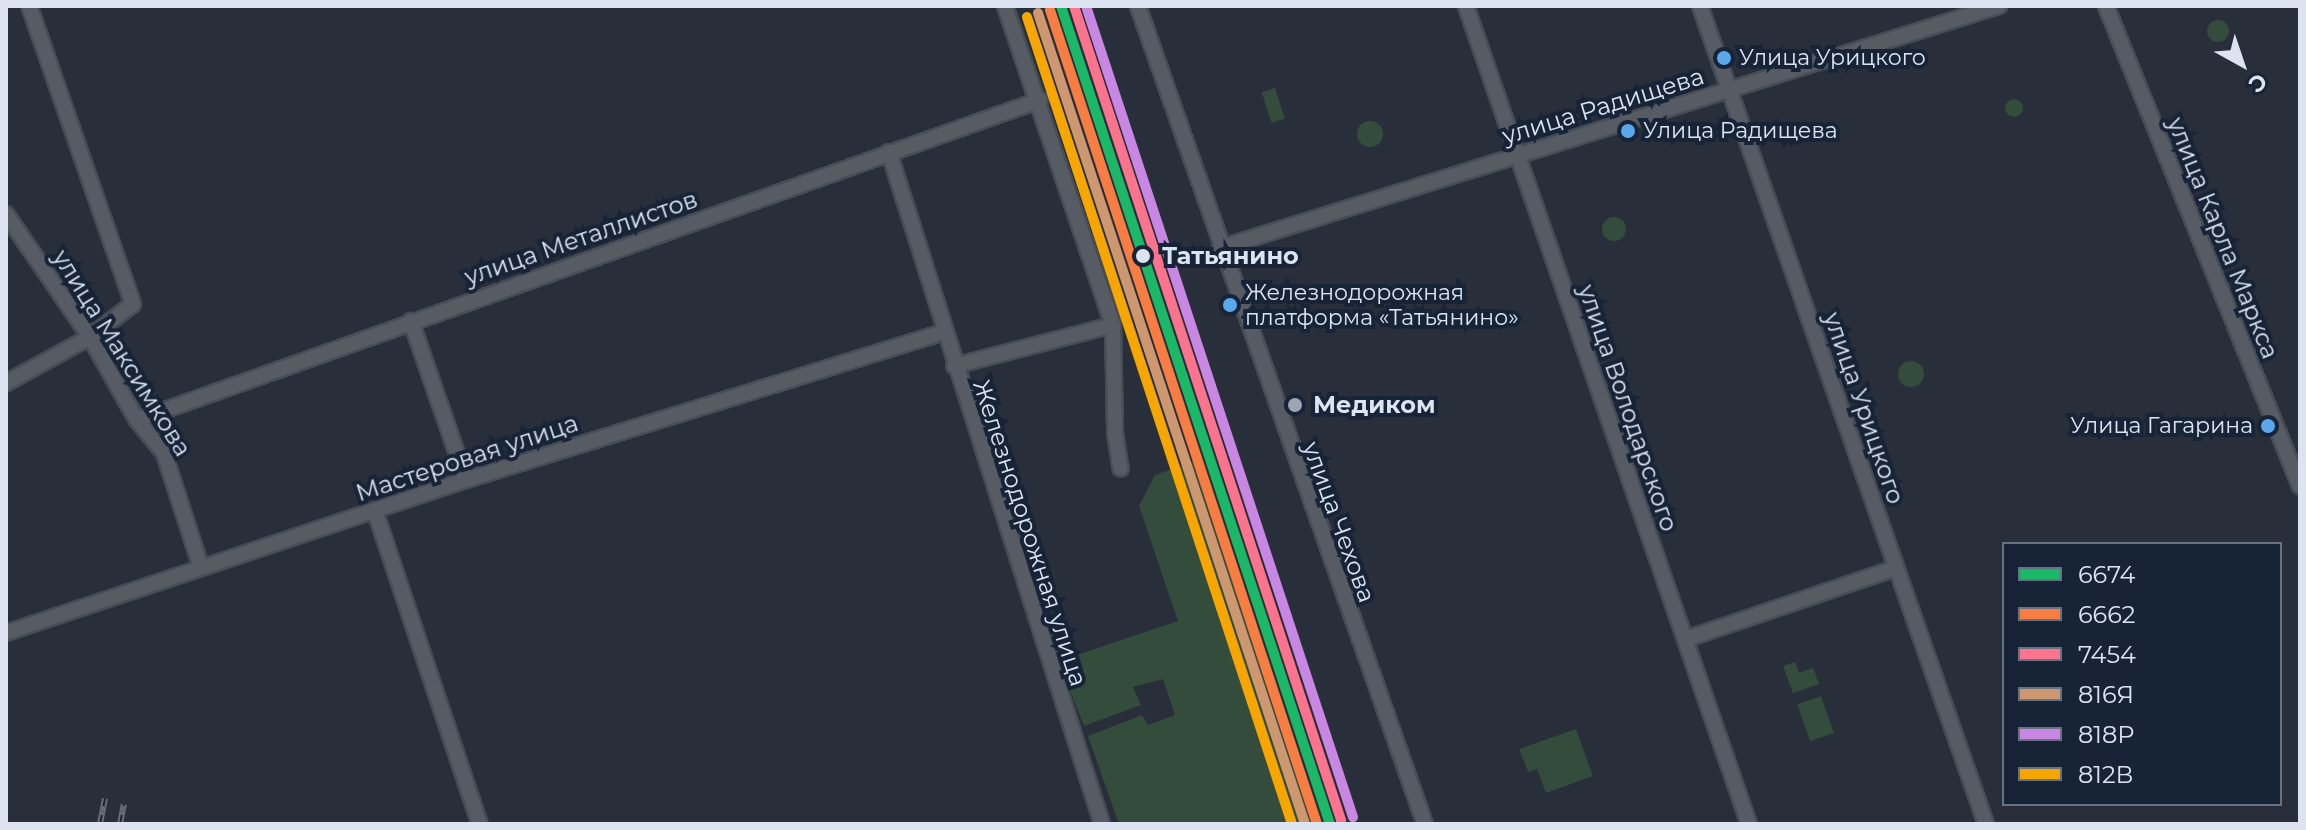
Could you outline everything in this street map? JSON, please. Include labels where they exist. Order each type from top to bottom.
[{"type":"street","points":[[6,383],[90,337],[133,304],[29,6]]},
{"type":"street","points":[[1005,6],[1040,100],[1113,325],[1113,409],[1121,469]]},
{"type":"street","name":"улица Чехова","points":[[1138,6],[1220,248],[1425,824]]},
{"type":"street","name":"улица Володарского","points":[[1466,6],[1749,824]]},
{"type":"street","name":"улица Урицкого","points":[[1700,6],[1986,824]]},
{"type":"street","name":"улица Радищева","points":[[1220,248],[1999,6]]},
{"type":"street","name":"улица Карла Маркса","points":[[2106,6],[2300,486]]},
{"type":"street","name":"улица Металлистов","points":[[137,420],[1040,100]]},
{"type":"street","points":[[889,152],[954,366]]},
{"type":"street","name":"улица Максимкова","points":[[6,214],[90,337],[137,420],[172,468],[201,567]]},
{"type":"street","points":[[411,321],[466,480]]},
{"type":"street","name":"Железнодорожная улица","points":[[1102,824],[954,366],[1113,325]]},
{"type":"street","name":"Мастеровая улица","points":[[6,633],[466,480],[943,332]]},
{"type":"street","points":[[375,511],[480,824]]},
{"type":"street","points":[[1686,639],[1896,568]]},
{"type":"green space","points":[[2218,20],[2226,23],[2229,31],[2226,39],[2218,42],[2210,39],[2207,31],[2210,23]]},
{"type":"green space","points":[[1275,88],[1285,118],[1272,123],[1262,92]]},
{"type":"green space","points":[[2010,99],[2018,99],[2023,108],[2021,115],[2010,117],[2005,112],[2005,104]]},
{"type":"green space","points":[[1370,121],[1379,125],[1383,134],[1379,143],[1370,147],[1361,143],[1357,134],[1361,125]]},
{"type":"green space","points":[[1614,217],[1622,221],[1626,229],[1622,237],[1614,241],[1606,237],[1602,229],[1606,221]]},
{"type":"green space","points":[[1911,361],[1920,365],[1924,374],[1920,383],[1911,387],[1902,383],[1898,374],[1902,365]]},
{"type":"green space","points":[[1202,459],[1289,724],[1317,824],[1119,824],[1088,736],[1142,715],[1148,725],[1175,715],[1163,679],[1133,687],[1141,705],[1084,726],[1049,637],[1050,628],[1065,622],[1077,655],[1178,621],[1139,506],[1155,475]]},
{"type":"green space","points":[[1795,662],[1799,673],[1813,668],[1819,684],[1793,693],[1783,666]]},
{"type":"green space","points":[[1821,696],[1834,733],[1810,741],[1797,704]]},
{"type":"green space","points":[[1576,729],[1593,776],[1546,793],[1537,769],[1528,772],[1519,749]]},
{"type":"railway","points":[[100,824],[105,798]]},
{"type":"railway","points":[[120,824],[124,804]]},
{"type":"transit line","name":"6674","points":[[1061,6],[1330,824]]},
{"type":"transit line","name":"7454","points":[[1074,6],[1341,820]]},
{"type":"transit line","name":"818Р","points":[[1086,6],[1353,817]]},
{"type":"transit line","name":"6662","points":[[1050,10],[1317,824]]},
{"type":"transit line","name":"816Я","points":[[1038,13],[1305,824]]},
{"type":"transit line","name":"812В","points":[[1027,17],[1292,824]]},
{"type":"place","name":"Улица Урицкого","points":[[1724,58]]},
{"type":"place","name":"Улица Радищева","points":[[1628,131]]},
{"type":"place","name":"Татьянино","points":[[1143,256]]},
{"type":"place","name":"Железнодорожная платформа «Татьянино»","points":[[1230,305]]},
{"type":"place","name":"Медиком","points":[[1295,405]]},
{"type":"place","name":"Улица Гагарина","points":[[2268,426]]}]
